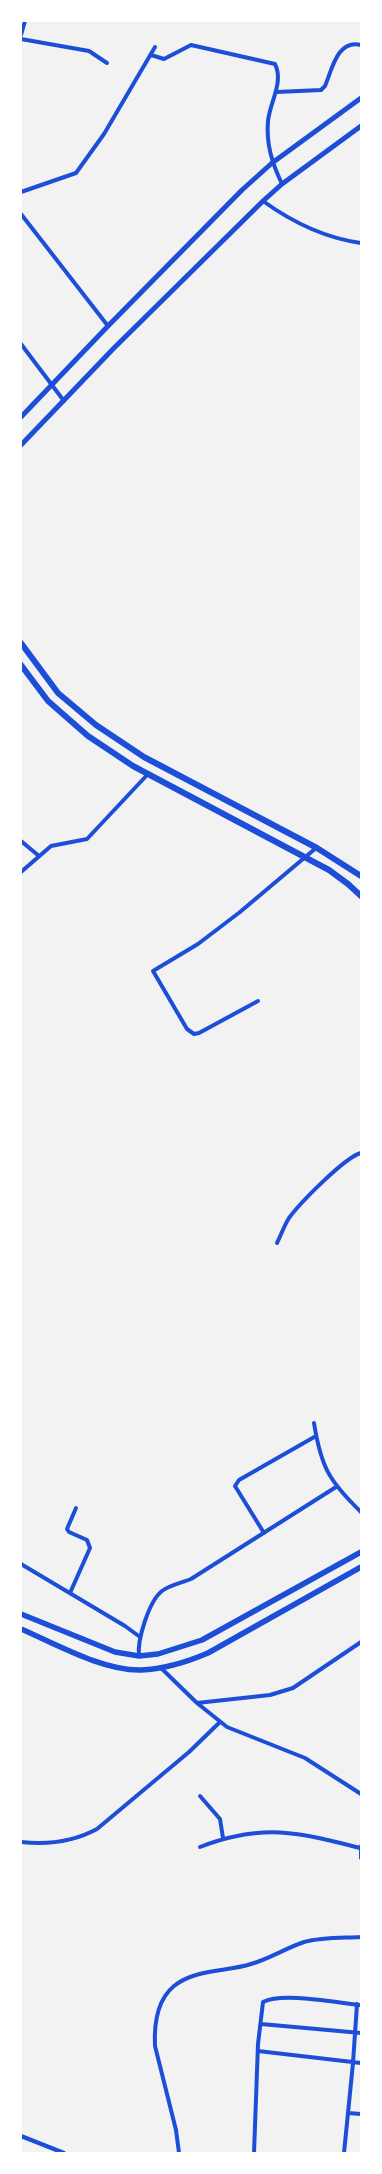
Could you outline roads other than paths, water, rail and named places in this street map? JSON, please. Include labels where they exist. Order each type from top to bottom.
[{"type":"highway","points":[[21,643],[58,693],[96,725],[144,756],[317,848],[361,876]]},
{"type":"highway","points":[[21,665],[48,702],[88,736],[148,774],[304,857],[348,884],[361,896]]},
{"type":"main road","points":[[21,417],[242,190],[272,163],[361,98]]},
{"type":"main road","points":[[21,445],[114,348],[263,201],[282,184],[361,126]]},
{"type":"main road","points":[[21,1614],[93,1645],[115,1652],[139,1656],[170,1651],[202,1640],[361,1552]]},
{"type":"main road","points":[[21,1629],[113,1666],[140,1670],[161,1668],[188,1661],[208,1653],[361,1567]]},
{"type":"main road","points":[[315,1578],[322,1589]]},
{"type":"street","points":[[21,35],[26,21]]},
{"type":"street","points":[[21,39],[89,51],[107,63]]},
{"type":"street","points":[[150,55],[164,59],[191,44],[275,64],[278,69],[277,92],[271,102],[268,121],[269,154],[282,184]]},
{"type":"street","points":[[277,92],[321,90],[325,86],[340,50],[349,44],[361,45]]},
{"type":"street","points":[[21,192],[76,173],[104,134],[156,47]]},
{"type":"street","points":[[263,201],[295,222],[348,241],[361,243]]},
{"type":"street","points":[[21,214],[108,326]]},
{"type":"street","points":[[21,344],[64,400]]},
{"type":"street","points":[[21,872],[51,846],[87,839],[148,774]]},
{"type":"street","points":[[21,841],[39,856]]},
{"type":"street","points":[[258,1001],[194,1034],[187,1029],[153,971],[219,929],[317,848]]},
{"type":"street","points":[[277,1243],[289,1218],[297,1209],[344,1162],[361,1154]]},
{"type":"street","points":[[314,1423],[318,1450],[336,1487],[361,1512]]},
{"type":"street","points":[[264,1533],[235,1486],[239,1480],[316,1436]]},
{"type":"street","points":[[139,1656],[140,1637],[159,1594],[166,1588],[191,1579],[336,1487]]},
{"type":"street","points":[[70,1592],[90,1548],[87,1540],[67,1529],[76,1508]]},
{"type":"street","points":[[21,1564],[70,1592],[140,1637]]},
{"type":"street","points":[[197,1703],[270,1695],[294,1688],[361,1642]]},
{"type":"street","points":[[161,1668],[197,1703],[220,1722],[235,1731],[305,1758],[361,1794]]},
{"type":"street","points":[[21,1842],[56,1843],[80,1837],[97,1829],[189,1752],[220,1722]]},
{"type":"street","points":[[200,1796],[220,1819],[224,1838]]},
{"type":"street","points":[[200,1847],[224,1838],[272,1831],[304,1834],[360,1847],[361,1858]]},
{"type":"street","points":[[179,2153],[176,2130],[155,2046],[154,2031],[157,2014],[164,1997],[174,1986],[196,1975],[251,1964],[317,1939],[361,1937]]},
{"type":"street","points":[[254,2153],[258,2051],[263,2002],[269,1999],[286,1998],[359,2005],[354,2032],[353,2063],[344,2153]]},
{"type":"street","points":[[261,2024],[361,2033]]},
{"type":"street","points":[[258,2051],[361,2063]]},
{"type":"street","points":[[348,2113],[361,2114]]},
{"type":"street","points":[[21,2136],[64,2153]]}]
